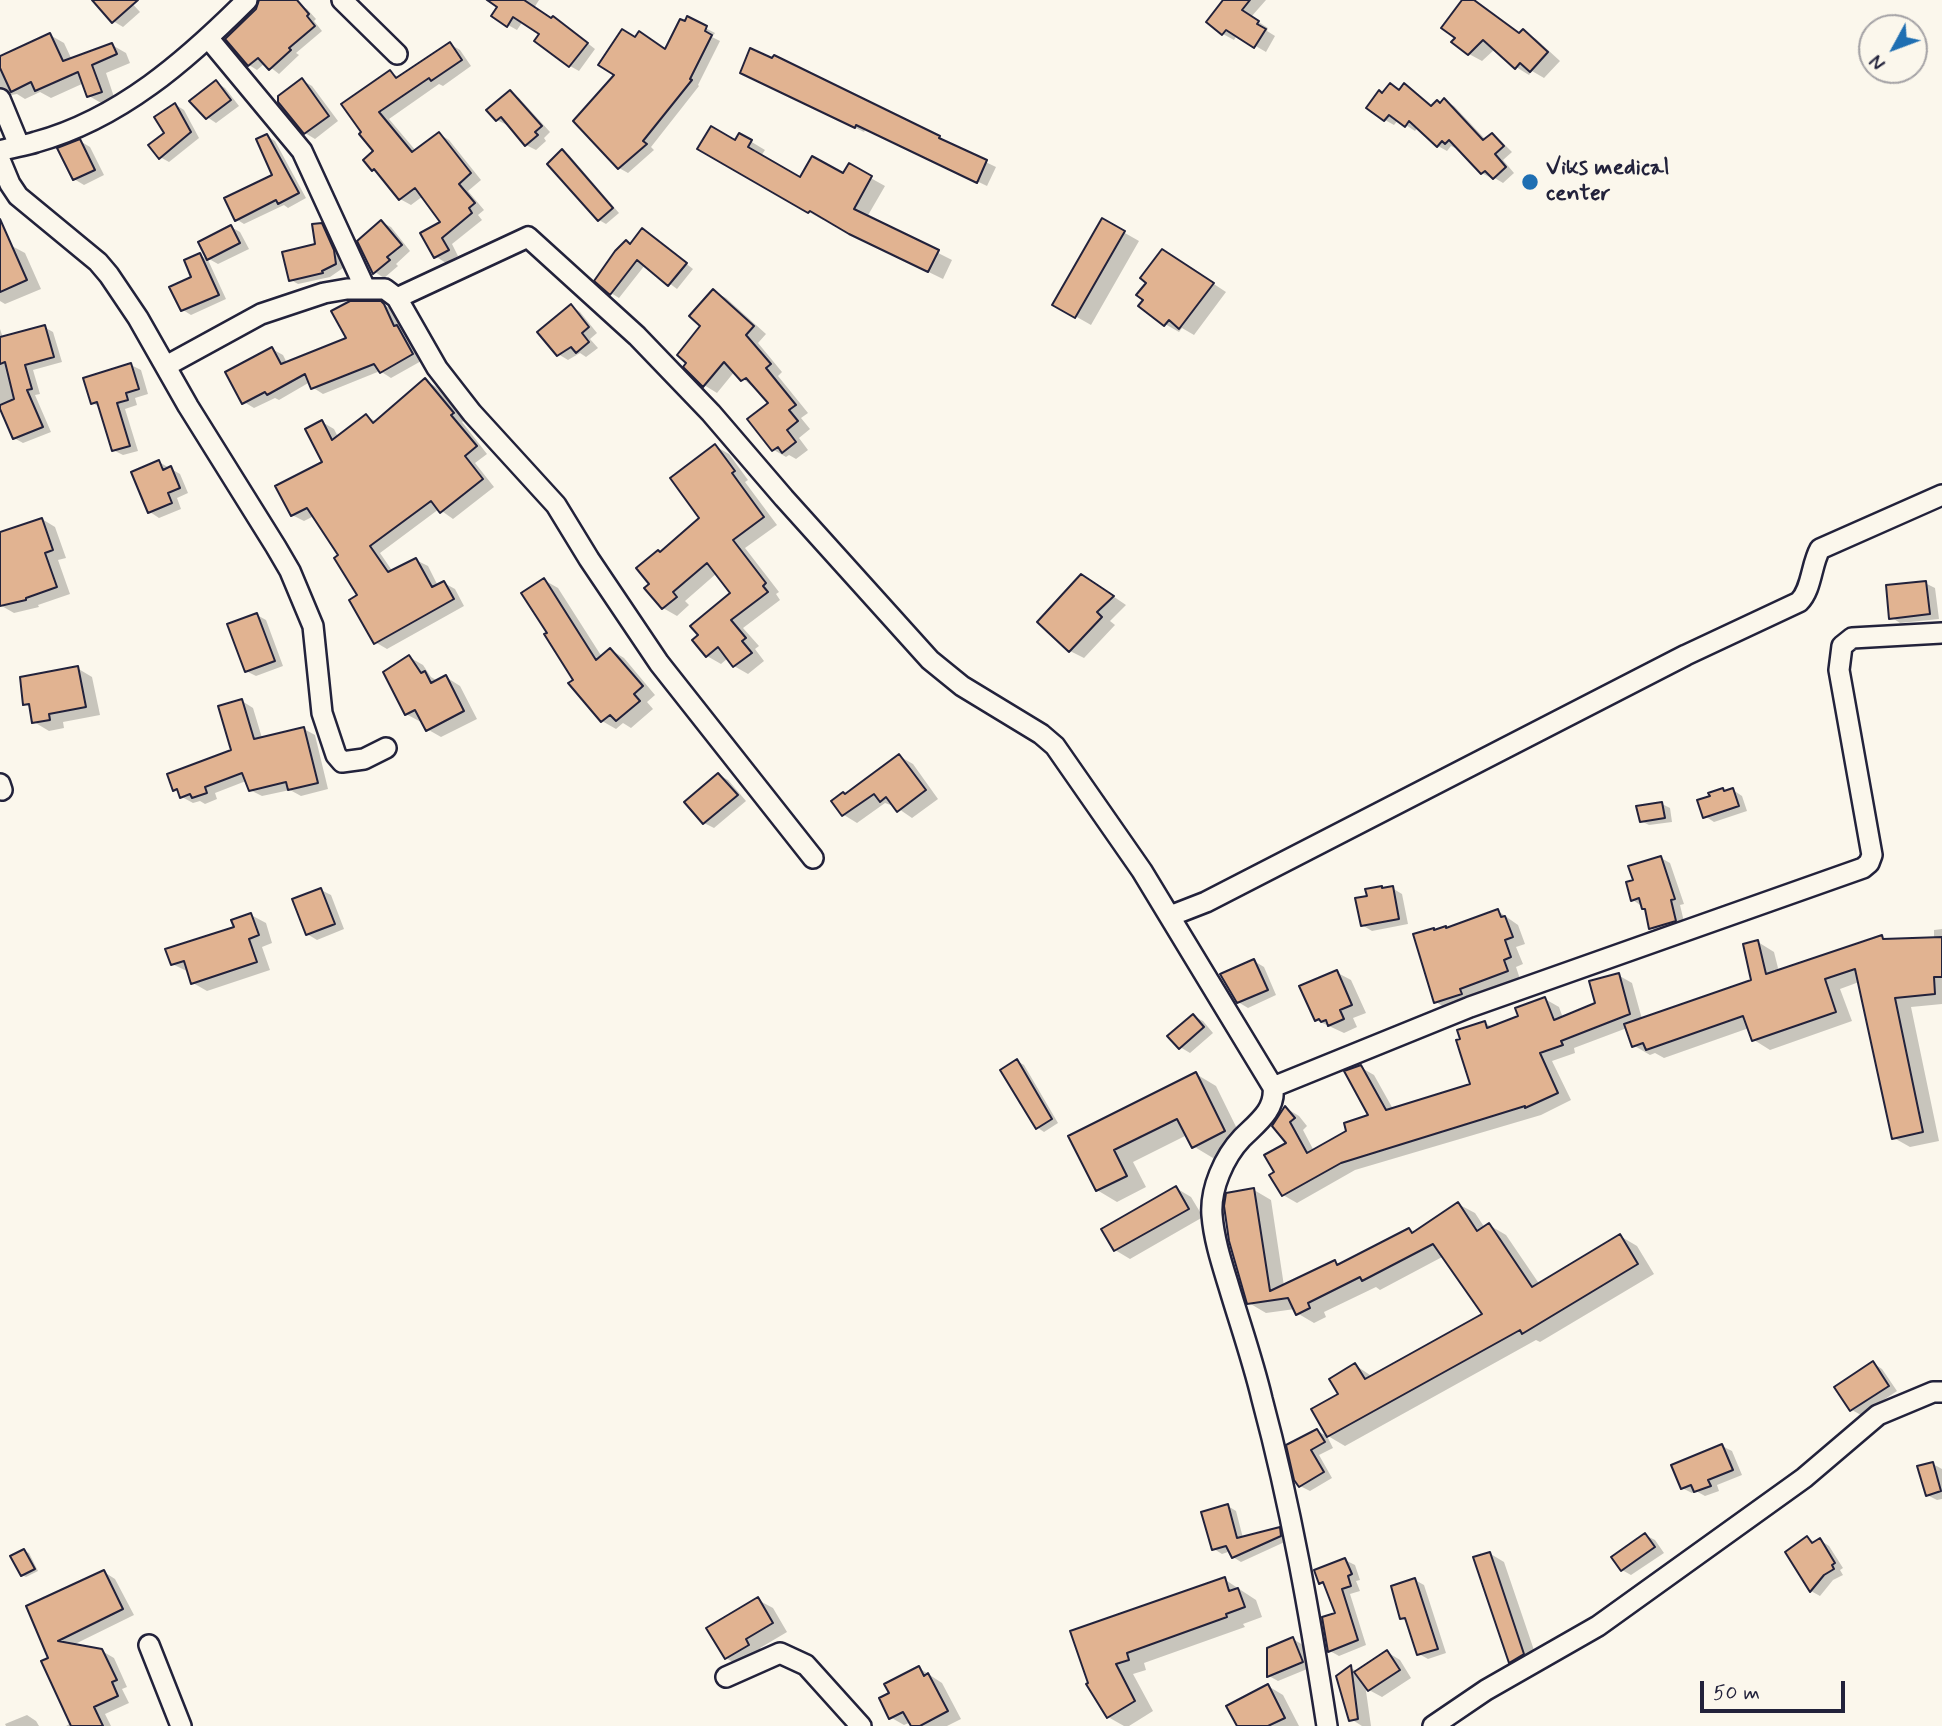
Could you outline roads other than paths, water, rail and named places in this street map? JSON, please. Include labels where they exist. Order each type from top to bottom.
[{"type":"street","points":[[0,99],[9,148],[36,143],[116,108],[161,79],[209,38],[247,0]]},
{"type":"street","points":[[342,0],[397,54]]},
{"type":"street","points":[[209,38],[302,151],[366,288]]},
{"type":"street","points":[[0,160],[18,196],[109,275],[138,318],[290,571],[313,626],[323,713],[335,755],[342,762],[351,762],[386,748]]},
{"type":"street","points":[[397,298],[522,238],[530,238],[558,267],[637,336],[711,413],[930,660],[962,686],[1041,733],[1055,746],[1142,870],[1273,1087],[1274,1101],[1241,1140],[1225,1165],[1212,1194],[1212,1212],[1223,1268],[1262,1399],[1308,1599],[1327,1726]]},
{"type":"street","points":[[166,366],[261,314],[324,293],[366,288],[385,289],[397,298],[437,368],[472,413],[556,505],[659,663],[813,858]]},
{"type":"street","points":[[1170,916],[1206,902],[1686,655],[1798,602],[1806,595],[1813,561],[1820,549],[1942,495]]},
{"type":"street","points":[[1273,1087],[1470,1007],[1863,868],[1872,855],[1839,670],[1842,646],[1852,638],[1942,633]]},
{"type":"street","points":[[1433,1726],[1486,1690],[1609,1618],[1804,1478],[1878,1415],[1933,1392],[1942,1392]]},
{"type":"street","points":[[149,1645],[181,1726]]},
{"type":"street","points":[[726,1677],[780,1653],[806,1665],[861,1726]]},
{"type":"place","name":"Viks medical center","points":[[1530,182]]}]
